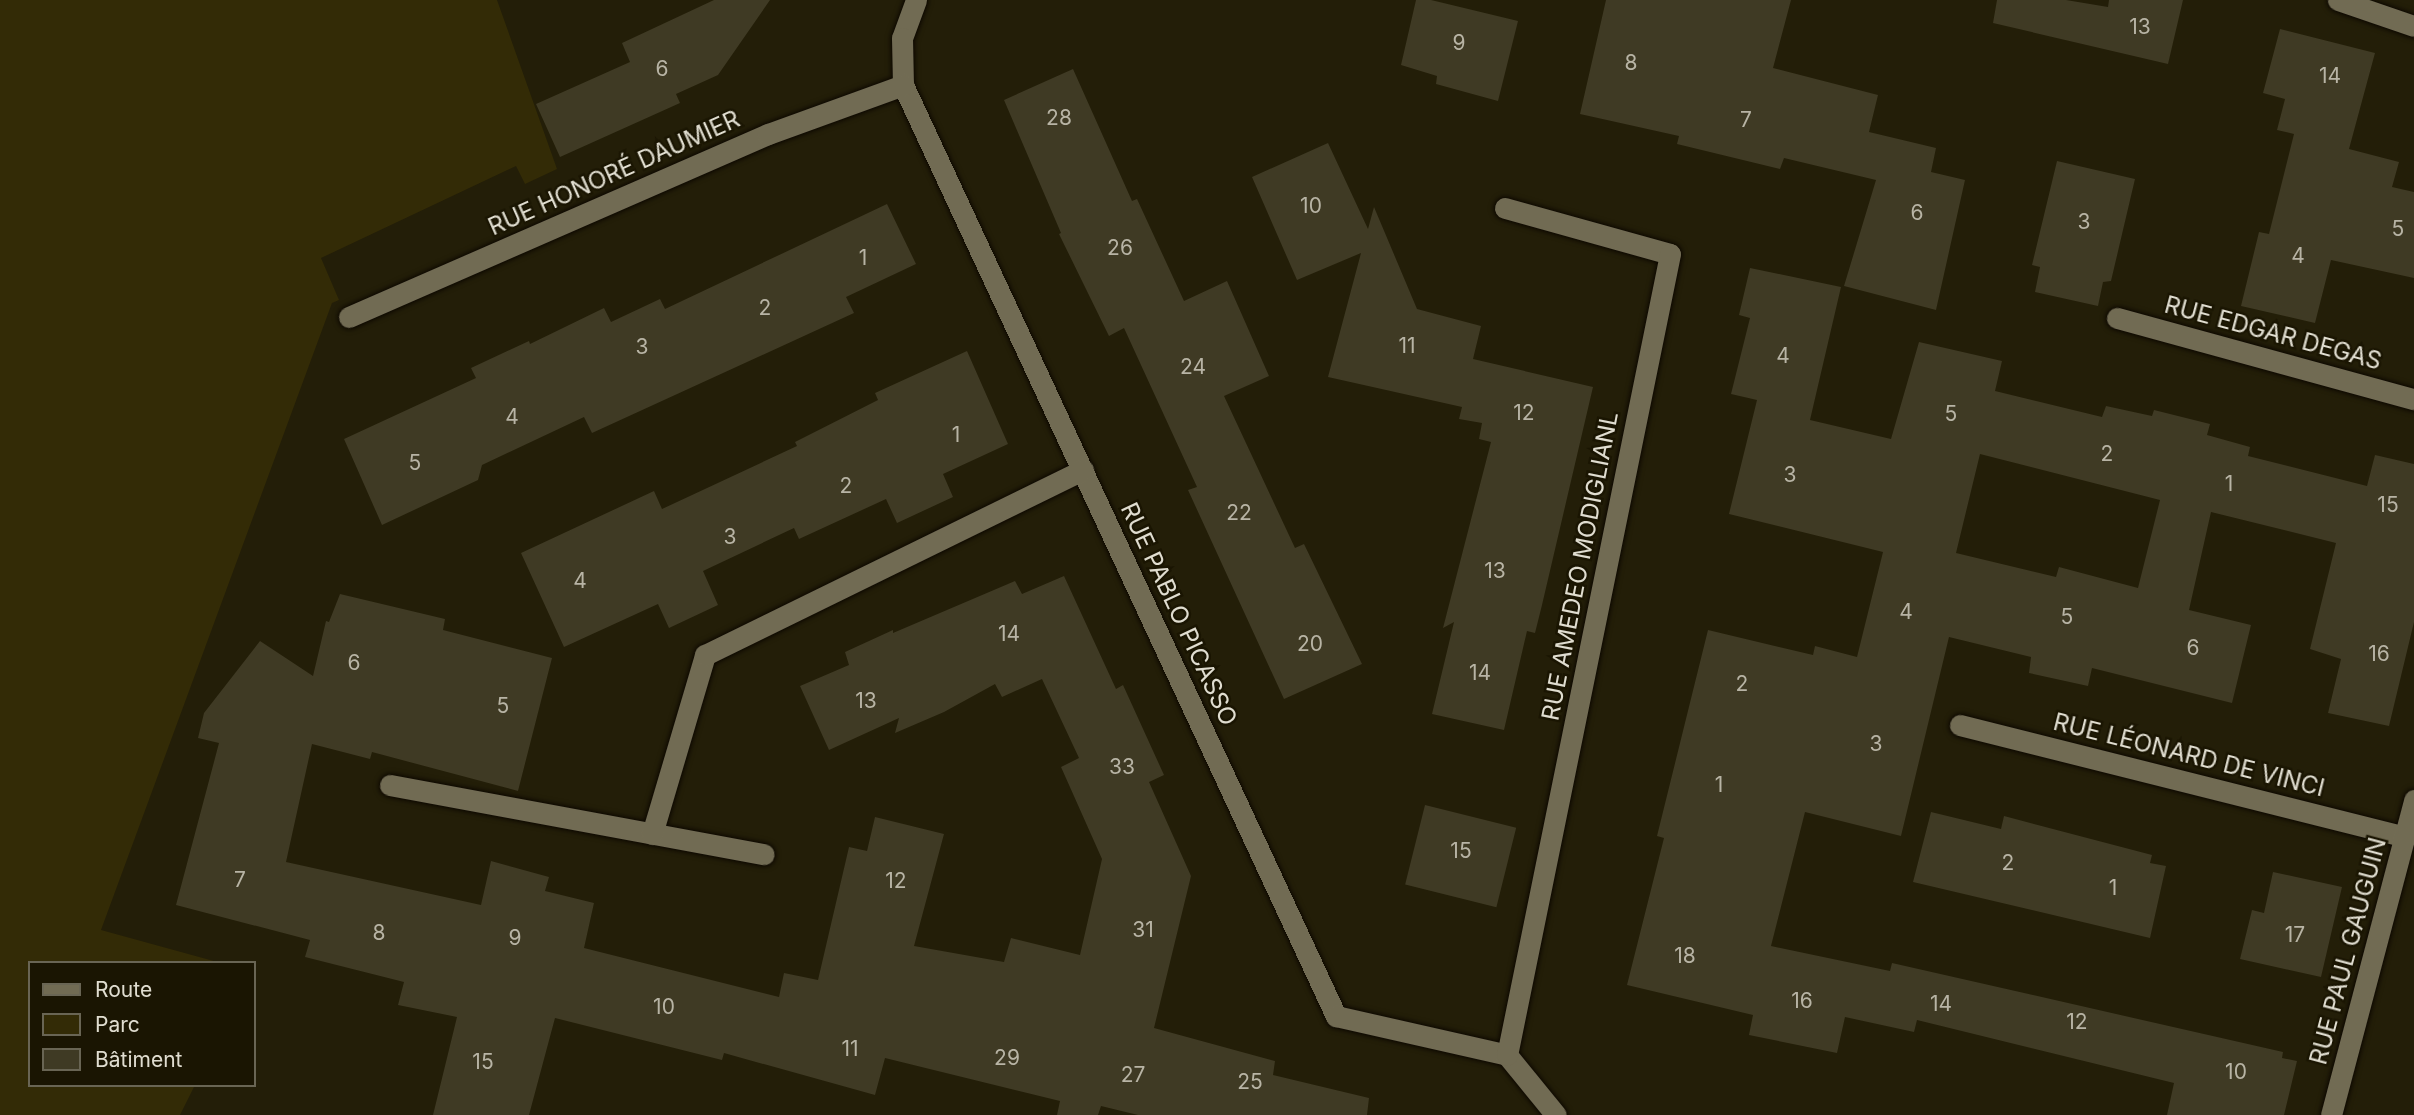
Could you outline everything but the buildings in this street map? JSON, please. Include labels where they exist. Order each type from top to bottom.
[{"type":"street","name":"RUE PABLO PICASSO","points":[[916,0],[902,38],[903,85],[1336,1016],[1507,1055]]},
{"type":"street","points":[[2338,0],[2414,26]]},
{"type":"street","name":"RUE HONORÉ DAUMIER","points":[[349,317],[768,134],[903,85]]},
{"type":"street","name":"RUE AMEDEO MODIGLIANL","points":[[1505,208],[1670,254],[1507,1055]]},
{"type":"street","name":"RUE EDGAR DEGAS","points":[[2117,318],[2414,399]]},
{"type":"street","points":[[652,834],[705,655],[1083,470]]},
{"type":"street","name":"RUE LÉONARD DE VINCI","points":[[1960,724],[2405,837]]},
{"type":"street","points":[[390,785],[764,854]]},
{"type":"street","name":"RUE PAUL GAUGUIN","points":[[2331,1115],[2414,800]]},
{"type":"street","points":[[1507,1055],[1556,1115]]},
{"type":"green space","points":[[0,0],[497,0],[557,169],[525,184],[516,166],[321,258],[339,300],[332,303],[101,930],[214,961],[28,961],[28,1087],[194,1087],[180,1115],[0,1115]]}]
